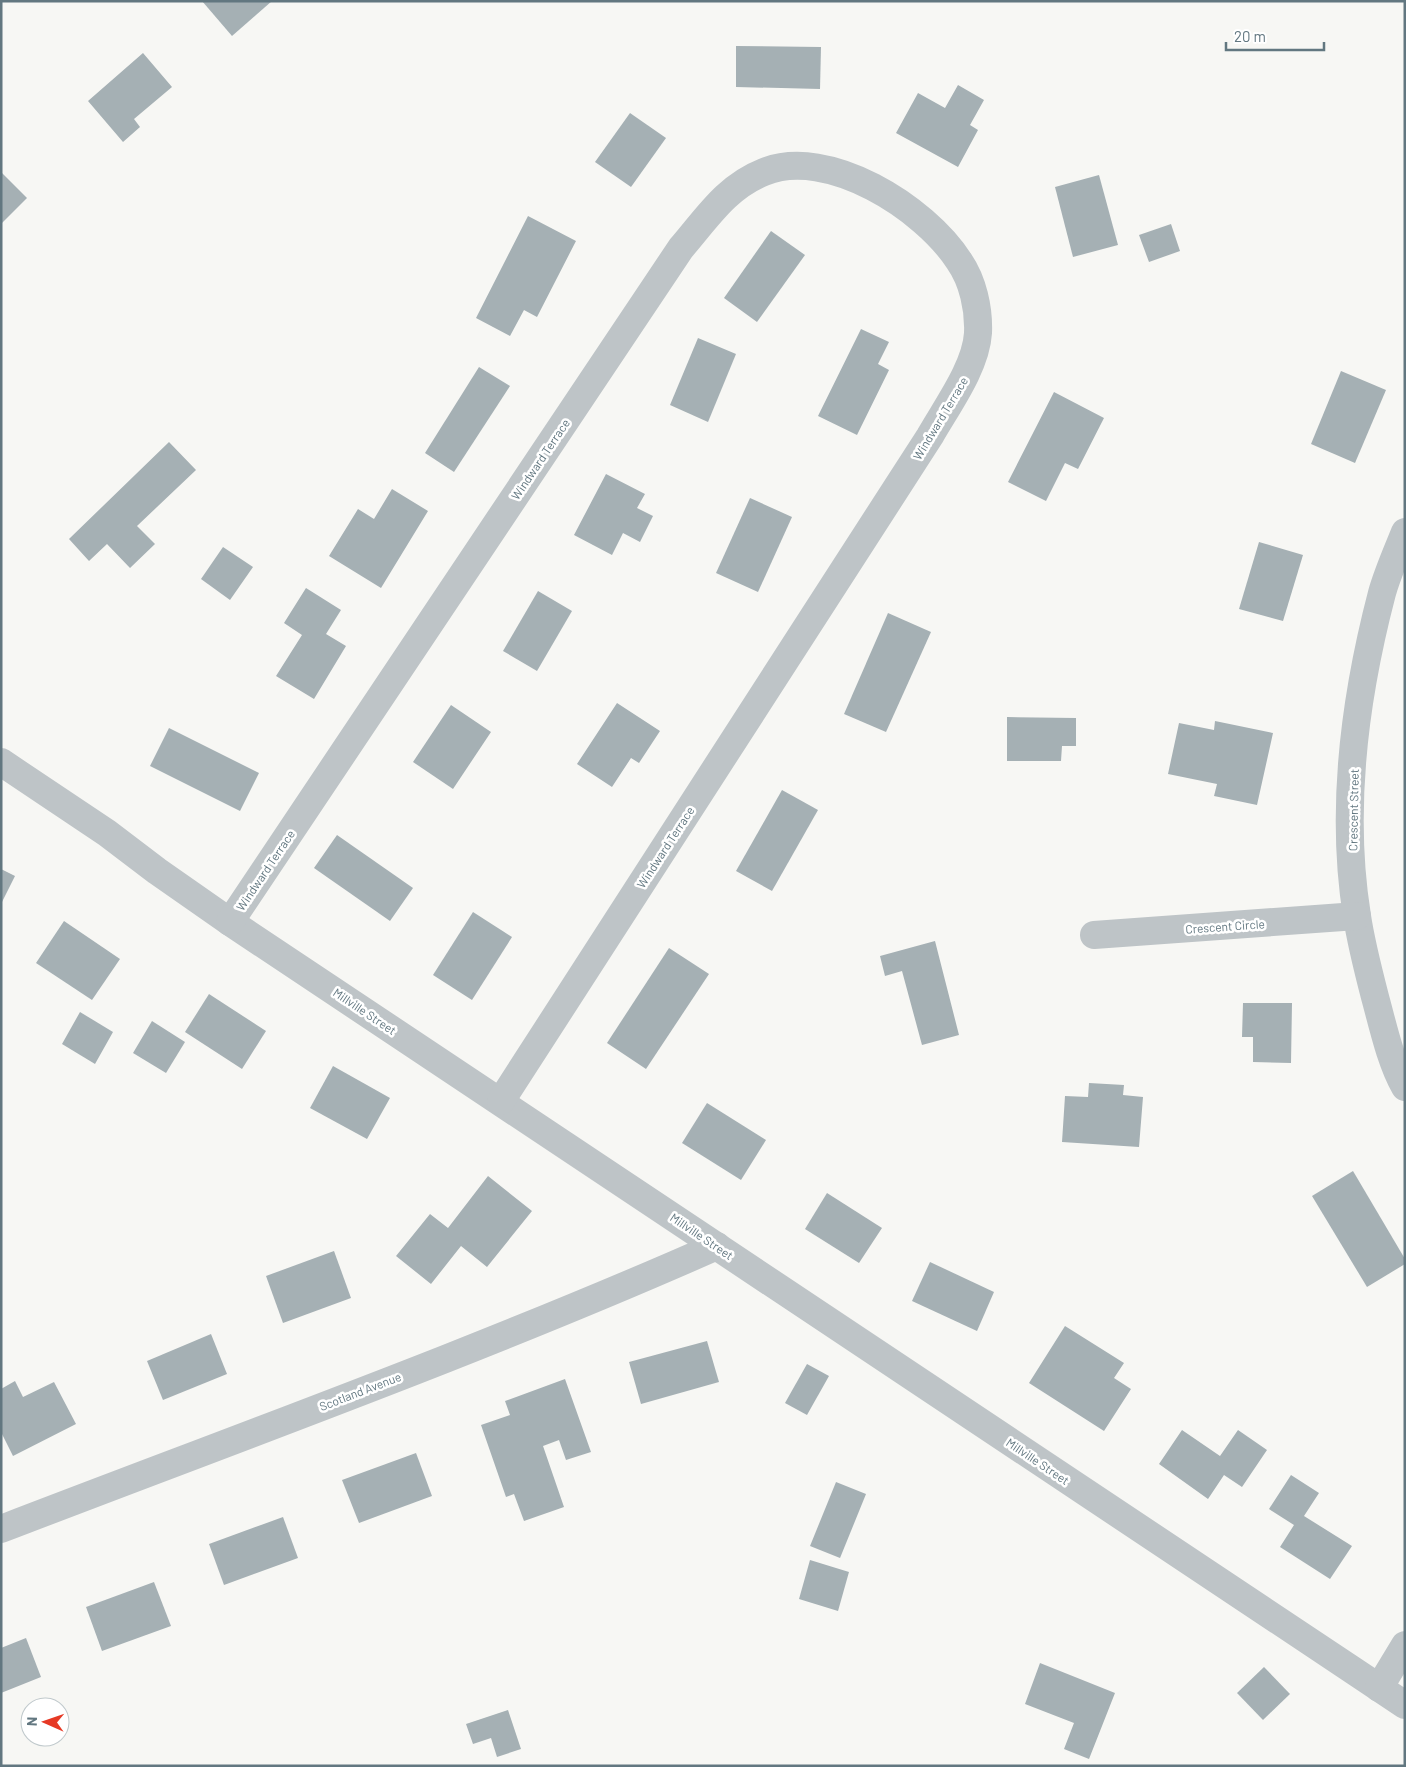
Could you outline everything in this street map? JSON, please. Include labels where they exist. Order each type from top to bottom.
[{"type":"street","name":"Windward Terrace","points":[[230,922],[681,248],[731,189],[765,171],[802,166],[839,172],[873,188],[906,208],[935,232],[960,261],[975,296],[978,334],[968,370],[930,436],[501,1101]]},
{"type":"street","name":"Crescent Street","points":[[1405,532],[1383,591],[1366,666],[1355,741],[1350,818],[1352,869],[1357,916],[1383,1027],[1405,1087]]},
{"type":"street","name":"Millville Street","points":[[1,762],[107,833],[230,922],[1405,1705]]},
{"type":"street","name":"Crescent Circle","points":[[1094,935],[1357,916]]},
{"type":"street","name":"Scotland Avenue","points":[[1,1529],[400,1376],[654,1274],[716,1246]]},
{"type":"street","points":[[1379,1688],[1405,1645]]},
{"type":"building","points":[[202,1],[272,1],[232,36]]},
{"type":"building","points":[[736,46],[821,47],[820,89],[736,87]]},
{"type":"building","points":[[143,53],[172,87],[134,119],[140,127],[123,142],[88,101]]},
{"type":"building","points":[[958,85],[984,100],[970,125],[978,130],[958,167],[896,133],[918,93],[945,108]]},
{"type":"building","points":[[630,113],[666,138],[631,187],[595,162]]},
{"type":"building","points":[[1,172],[27,198],[1,224]]},
{"type":"building","points":[[1099,175],[1118,245],[1073,257],[1055,187]]},
{"type":"building","points":[[528,216],[576,241],[537,317],[524,310],[510,336],[476,318]]},
{"type":"building","points":[[1171,224],[1180,251],[1149,262],[1139,235]]},
{"type":"building","points":[[771,231],[805,255],[757,322],[724,298]]},
{"type":"building","points":[[861,329],[889,342],[878,364],[889,370],[857,435],[818,416]]},
{"type":"building","points":[[698,338],[736,354],[708,422],[670,405]]},
{"type":"building","points":[[479,367],[510,386],[454,472],[425,453]]},
{"type":"building","points":[[1341,371],[1386,390],[1355,463],[1311,444]]},
{"type":"building","points":[[1054,392],[1104,418],[1078,469],[1065,463],[1046,501],[1008,482]]},
{"type":"building","points":[[169,442],[196,470],[137,526],[155,544],[130,568],[107,544],[89,561],[69,539]]},
{"type":"building","points":[[606,474],[645,494],[637,508],[653,516],[640,542],[623,533],[612,555],[574,535]]},
{"type":"building","points":[[392,489],[428,511],[381,588],[329,556],[358,509],[374,519]]},
{"type":"building","points":[[750,498],[792,517],[758,592],[716,573]]},
{"type":"building","points":[[1259,542],[1303,555],[1283,621],[1239,609]]},
{"type":"building","points":[[223,547],[253,567],[230,600],[201,579]]},
{"type":"building","points":[[306,588],[341,610],[326,634],[346,646],[314,699],[276,676],[302,635],[284,623]]},
{"type":"building","points":[[538,591],[572,611],[537,671],[503,651]]},
{"type":"building","points":[[888,613],[931,632],[886,732],[844,714]]},
{"type":"building","points":[[617,703],[660,731],[639,763],[631,758],[612,787],[577,764]]},
{"type":"building","points":[[451,705],[491,732],[453,789],[413,762]]},
{"type":"building","points":[[1007,717],[1076,718],[1076,746],[1062,746],[1061,761],[1007,761]]},
{"type":"building","points":[[1215,721],[1273,733],[1257,805],[1214,796],[1217,784],[1168,774],[1179,723],[1214,730]]},
{"type":"building","points":[[169,728],[259,773],[240,811],[150,766]]},
{"type":"building","points":[[782,790],[818,810],[772,891],[736,871]]},
{"type":"building","points":[[337,835],[413,888],[390,921],[314,868]]},
{"type":"building","points":[[1,869],[15,876],[1,904]]},
{"type":"building","points":[[473,912],[512,937],[472,1000],[433,975]]},
{"type":"building","points":[[64,921],[120,959],[92,1000],[36,963]]},
{"type":"building","points":[[935,941],[959,1035],[922,1045],[902,971],[885,976],[880,956]]},
{"type":"building","points":[[669,948],[709,974],[646,1069],[607,1043]]},
{"type":"building","points":[[209,994],[266,1031],[242,1069],[185,1032]]},
{"type":"building","points":[[1243,1003],[1292,1003],[1291,1063],[1253,1062],[1253,1037],[1242,1037]]},
{"type":"building","points":[[80,1012],[113,1032],[95,1064],[62,1044]]},
{"type":"building","points":[[152,1021],[185,1042],[166,1073],[133,1053]]},
{"type":"building","points":[[333,1066],[390,1098],[367,1139],[310,1108]]},
{"type":"building","points":[[1089,1083],[1124,1085],[1123,1095],[1143,1097],[1139,1147],[1062,1142],[1065,1096],[1088,1097]]},
{"type":"building","points":[[707,1103],[766,1140],[741,1180],[682,1143]]},
{"type":"building","points":[[1353,1171],[1405,1259],[1405,1264],[1367,1287],[1312,1196]]},
{"type":"building","points":[[488,1176],[532,1211],[487,1267],[461,1246],[431,1284],[396,1256],[430,1214],[448,1228]]},
{"type":"building","points":[[827,1193],[882,1228],[859,1263],[805,1229]]},
{"type":"building","points":[[334,1251],[351,1298],[283,1323],[266,1276]]},
{"type":"building","points":[[930,1262],[994,1292],[977,1331],[912,1301]]},
{"type":"building","points":[[1065,1326],[1124,1363],[1114,1378],[1131,1389],[1104,1431],[1029,1383]]},
{"type":"building","points":[[211,1334],[227,1374],[163,1400],[147,1361]]},
{"type":"building","points":[[707,1341],[719,1382],[641,1404],[629,1362]]},
{"type":"building","points":[[807,1364],[829,1376],[807,1415],[785,1403]]},
{"type":"building","points":[[565,1379],[591,1452],[566,1460],[559,1440],[543,1446],[564,1507],[524,1521],[514,1494],[506,1497],[481,1425],[510,1415],[505,1401]]},
{"type":"building","points":[[15,1381],[23,1397],[54,1382],[76,1424],[13,1456],[1,1432],[1,1389]]},
{"type":"building","points":[[1182,1430],[1220,1456],[1238,1430],[1267,1450],[1242,1487],[1224,1475],[1208,1499],[1159,1464]]},
{"type":"building","points":[[416,1453],[432,1496],[359,1523],[342,1480]]},
{"type":"building","points":[[1291,1475],[1319,1493],[1304,1516],[1352,1546],[1330,1579],[1280,1547],[1294,1525],[1269,1509]]},
{"type":"building","points":[[836,1482],[866,1494],[840,1558],[810,1546]]},
{"type":"building","points":[[283,1517],[298,1558],[224,1585],[209,1544]]},
{"type":"building","points":[[810,1560],[849,1572],[838,1611],[799,1599]]},
{"type":"building","points":[[154,1582],[171,1626],[102,1651],[86,1607]]},
{"type":"building","points":[[26,1638],[41,1677],[1,1693],[1,1648]]},
{"type":"building","points":[[1040,1663],[1115,1693],[1089,1759],[1064,1749],[1074,1723],[1025,1704]]},
{"type":"building","points":[[1264,1667],[1290,1694],[1263,1720],[1237,1693]]},
{"type":"building","points":[[508,1710],[521,1749],[497,1757],[491,1738],[473,1744],[466,1724]]}]
